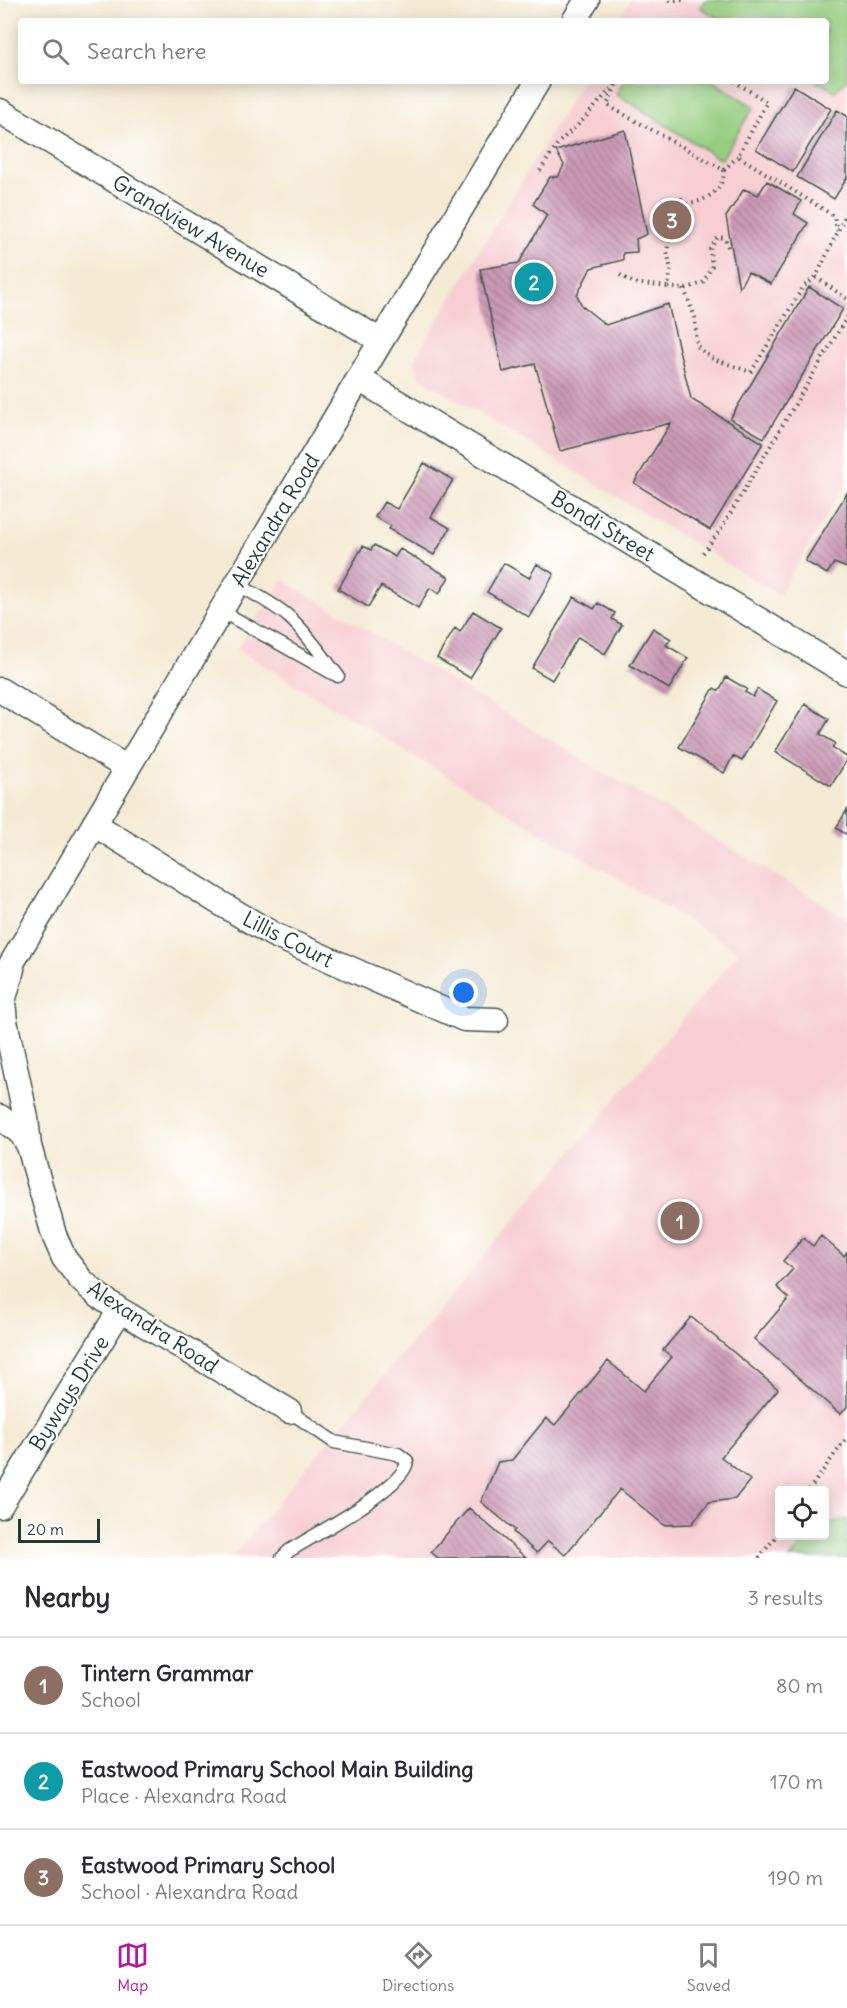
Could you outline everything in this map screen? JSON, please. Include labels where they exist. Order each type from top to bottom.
[{"type":"street","points":[[576,18],[587,0]]},
{"type":"street","name":"Alexandra Road","points":[[0,983],[536,84]]},
{"type":"street","name":"Grandview Avenue","points":[[0,111],[381,341]]},
{"type":"street","name":"Bondi Street","points":[[359,379],[847,673]]},
{"type":"street","points":[[0,690],[127,768]]},
{"type":"street","name":"Lillis Court","points":[[94,824],[274,935],[464,1019],[496,1020]]},
{"type":"street","name":"Alexandra Road","points":[[14,960],[3,1002],[5,1021],[26,1118],[29,1146],[54,1235],[64,1258],[81,1280],[99,1296],[289,1411]]},
{"type":"street","name":"Alexandra Road","points":[[0,1117],[21,1133],[29,1146]]},
{"type":"street","name":"Byways Drive","points":[[0,1506],[120,1310]]},
{"type":"lane","points":[[221,611],[338,676],[305,633],[289,618],[237,584]]},
{"type":"lane","points":[[282,1558],[289,1551],[346,1517],[388,1488],[405,1472],[407,1466],[407,1461],[398,1454],[334,1442],[289,1411]]},
{"type":"path","points":[[669,0],[685,0]]},
{"type":"path","points":[[540,171],[558,143],[616,84]]},
{"type":"path","points":[[617,84],[607,105],[724,170]]},
{"type":"path","points":[[683,205],[693,204],[715,193],[724,170],[738,156],[767,102],[739,84]]},
{"type":"path","points":[[738,156],[834,216],[837,231]]},
{"type":"path","points":[[668,287],[671,270],[666,251],[670,237],[679,221],[683,205],[682,197]]},
{"type":"path","points":[[684,289],[695,317],[697,346],[711,358],[751,372],[804,286],[816,277],[847,212]]},
{"type":"path","points":[[620,275],[634,283],[684,289],[703,283],[712,266],[710,249],[718,237],[725,238],[729,250]]},
{"type":"path","points":[[816,277],[847,299]]},
{"type":"path","points":[[703,553],[721,529],[847,317]]},
{"type":"path","points":[[813,1486],[847,1437]]},
{"type":"path","points":[[759,1558],[775,1537]]},
{"type":"shaded area","points":[[630,0],[847,0],[847,482],[779,595],[419,377],[414,360],[580,84],[829,84],[829,18],[620,18]]},
{"type":"shaded area","points":[[283,580],[847,918],[847,1558],[231,1558],[739,952],[237,649]]},
{"type":"green space","points":[[705,0],[847,0],[847,79],[835,91],[821,84],[829,84],[829,18],[717,18],[700,7]]},
{"type":"green space","points":[[622,84],[718,84],[754,107],[721,160],[616,94]]},
{"type":"green space","points":[[847,1519],[847,1558],[790,1558],[807,1540],[829,1540],[829,1524]]},
{"type":"building","points":[[794,86],[831,109],[793,172],[756,149]]},
{"type":"building","points":[[837,110],[847,116],[847,178],[834,199],[797,177]]},
{"type":"building","points":[[625,130],[647,234],[636,239],[637,252],[623,253],[623,260],[591,268],[577,295],[582,306],[606,325],[668,304],[691,399],[763,443],[710,530],[634,483],[671,423],[560,451],[535,364],[503,372],[480,269],[519,263],[547,215],[533,204],[550,177],[558,177],[564,165],[556,151]]},
{"type":"building","points":[[767,181],[801,201],[794,214],[808,223],[771,284],[748,272],[739,288],[726,217],[744,189],[758,195]]},
{"type":"building","points":[[809,287],[843,309],[764,438],[730,419]]},
{"type":"building","points":[[424,463],[453,480],[431,517],[450,528],[434,555],[389,529],[391,526],[375,517],[384,502],[397,509]]},
{"type":"building","points":[[847,493],[847,568],[834,563],[827,574],[805,561]]},
{"type":"building","points":[[374,545],[395,557],[400,549],[449,577],[439,594],[430,588],[418,608],[381,586],[368,607],[338,589],[363,546],[371,550]]},
{"type":"building","points":[[504,563],[529,578],[537,564],[554,574],[529,617],[487,592]]},
{"type":"building","points":[[574,597],[594,609],[598,603],[615,613],[612,619],[622,625],[605,654],[578,637],[552,680],[532,668]]},
{"type":"building","points":[[473,611],[501,628],[470,678],[437,658],[455,628],[460,632]]},
{"type":"building","points":[[653,628],[671,639],[666,645],[688,658],[669,689],[630,665]]},
{"type":"building","points":[[726,677],[747,689],[745,692],[753,697],[757,689],[777,701],[742,761],[733,756],[724,773],[679,747],[714,688],[719,691]]},
{"type":"building","points":[[805,704],[829,719],[820,734],[835,743],[832,748],[847,757],[831,786],[775,752]]},
{"type":"building","points":[[847,810],[847,835],[836,828]]},
{"type":"building","points":[[821,1236],[844,1256],[847,1252],[847,1407],[840,1414],[754,1339],[789,1298],[777,1287],[793,1269],[783,1261],[803,1238],[813,1246]]},
{"type":"building","points":[[691,1317],[778,1389],[721,1457],[750,1480],[735,1499],[709,1502],[692,1524],[664,1525],[620,1489],[565,1555],[548,1541],[537,1553],[513,1532],[515,1530],[481,1502],[498,1462],[512,1460],[546,1418],[555,1425],[608,1361],[644,1391],[672,1357],[663,1350]]},
{"type":"building","points":[[469,1508],[526,1558],[438,1558],[431,1552]]},
{"type":"place","name":"Eastwood Primary School","points":[[672,220]]},
{"type":"place","name":"Eastwood Primary School Main Building","points":[[534,282]]},
{"type":"place","name":"Tintern Grammar","points":[[680,1221]]}]
